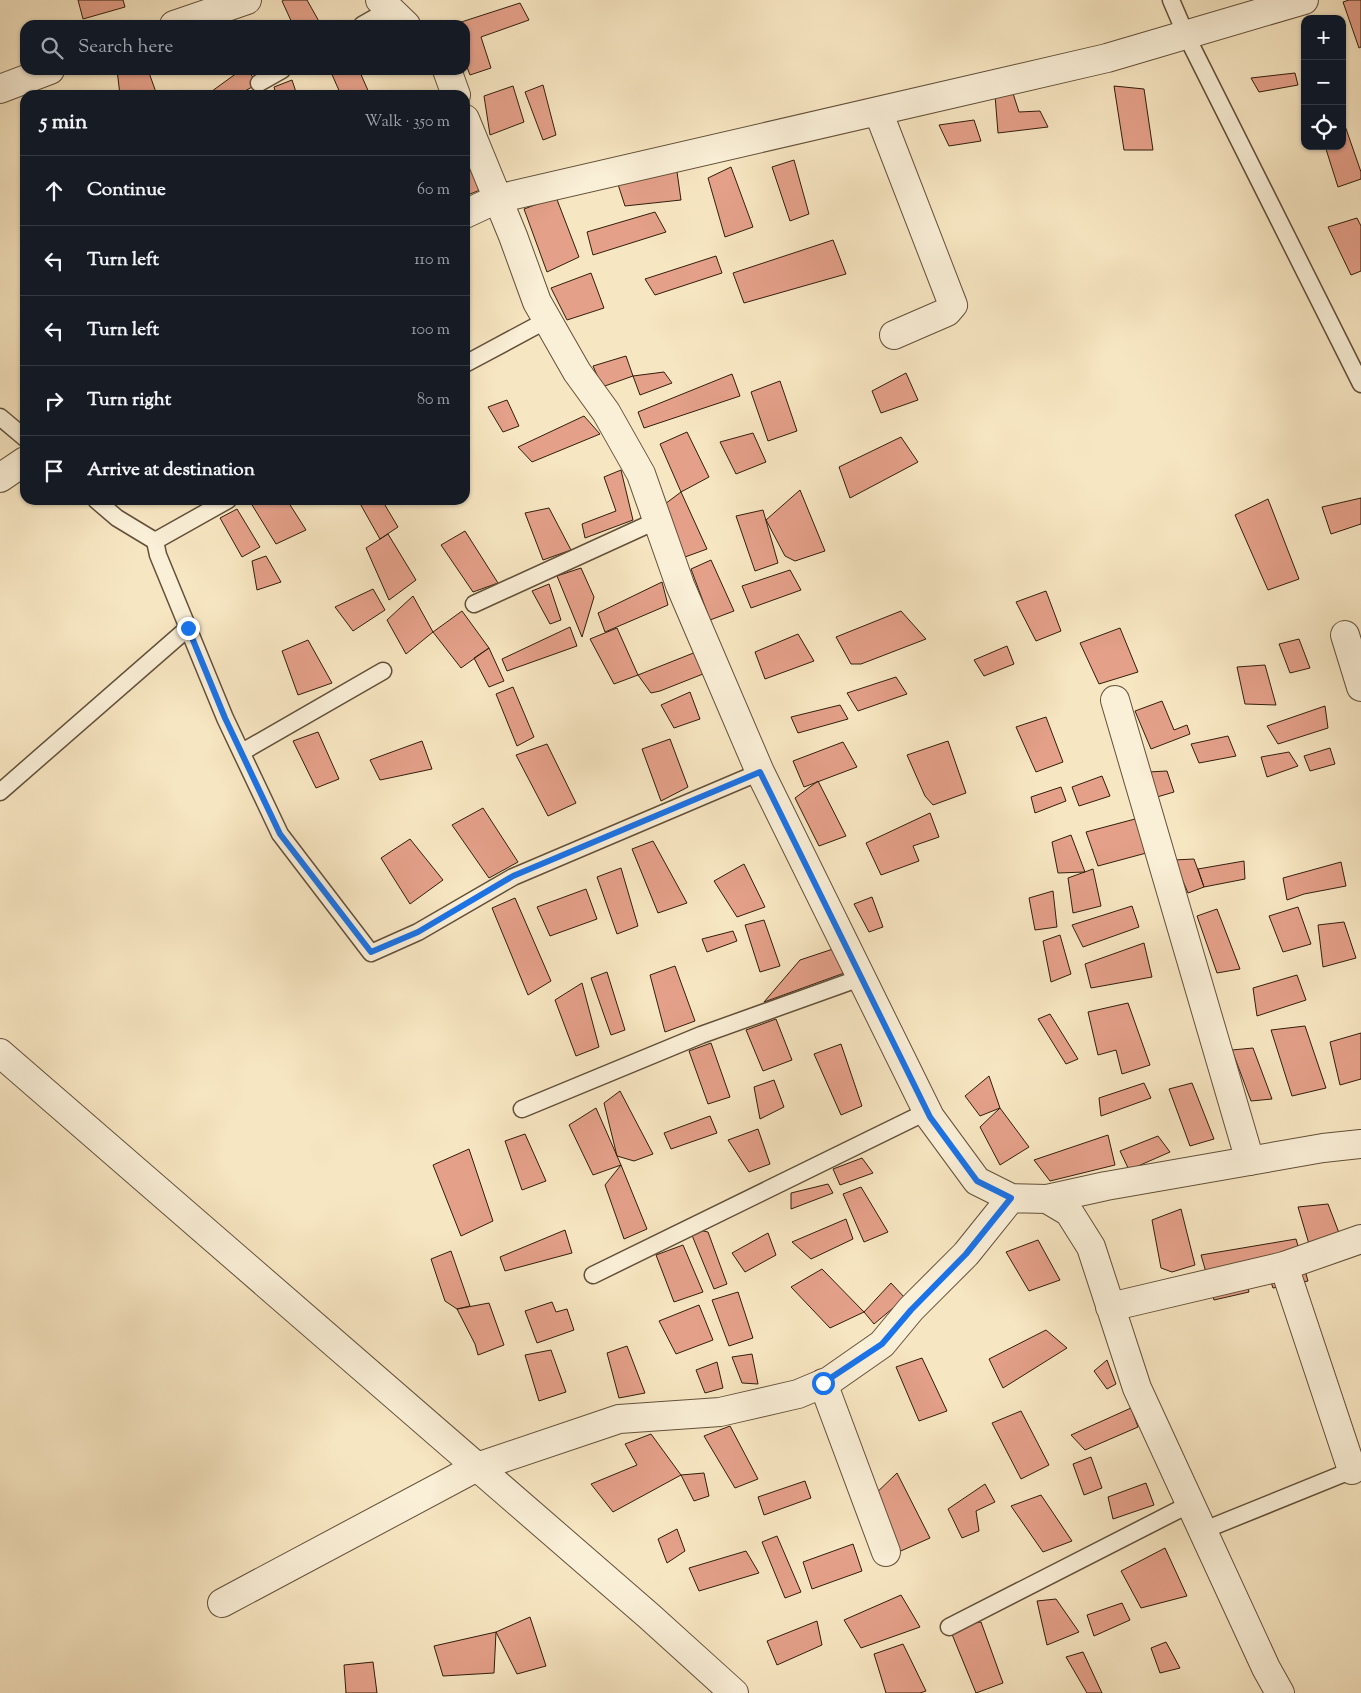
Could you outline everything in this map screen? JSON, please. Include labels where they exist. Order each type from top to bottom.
[{"type":"street","points":[[188,20],[246,0]]},
{"type":"street","points":[[470,212],[497,199],[1107,58],[1304,0]]},
{"type":"street","points":[[0,89],[37,75]]},
{"type":"street","points":[[449,75],[454,90]]},
{"type":"street","points":[[878,111],[953,305],[947,312],[894,335]]},
{"type":"street","points":[[470,132],[537,302],[577,372],[606,412],[641,474],[680,585],[760,772],[928,1111],[977,1181],[1011,1198],[1047,1199],[1106,1186],[1323,1148],[1361,1144]]},
{"type":"street","points":[[0,478],[20,464]]},
{"type":"street","points":[[1345,634],[1361,687]]},
{"type":"street","points":[[1115,700],[1250,1161]]},
{"type":"street","points":[[0,1053],[734,1693]]},
{"type":"street","points":[[222,1603],[477,1467],[619,1419],[720,1412],[798,1394],[823,1383],[882,1344],[911,1310],[966,1254],[1011,1198]]},
{"type":"street","points":[[1047,1199],[1069,1212],[1091,1248],[1137,1388],[1266,1668],[1280,1693]]},
{"type":"street","points":[[1110,1307],[1284,1266],[1361,1239]]},
{"type":"street","points":[[1284,1266],[1357,1468]]},
{"type":"street","points":[[823,1383],[886,1552]]},
{"type":"lane","points":[[1171,0],[1186,35],[1361,384]]},
{"type":"lane","points":[[374,20],[392,12]]},
{"type":"lane","points":[[259,83],[273,75]]},
{"type":"lane","points":[[470,361],[547,320]]},
{"type":"lane","points":[[0,417],[20,434]]},
{"type":"lane","points":[[102,505],[117,518],[156,541]]},
{"type":"lane","points":[[156,541],[219,505]]},
{"type":"lane","points":[[474,604],[658,520]]},
{"type":"lane","points":[[156,541],[158,555],[188,628],[280,834],[371,952],[418,932],[513,876],[760,772]]},
{"type":"lane","points":[[0,792],[188,628]]},
{"type":"lane","points":[[242,752],[383,671]]},
{"type":"lane","points":[[522,1109],[701,1035],[863,977]]},
{"type":"lane","points":[[593,1275],[928,1111]]},
{"type":"lane","points":[[1202,1531],[1357,1468]]},
{"type":"lane","points":[[949,1628],[1190,1504]]},
{"type":"building","points":[[78,0],[123,0],[125,7],[83,19]]},
{"type":"building","points":[[307,0],[318,20],[291,20],[282,1]]},
{"type":"building","points":[[1361,0],[1361,47],[1359,48],[1343,2]]},
{"type":"building","points":[[520,3],[529,20],[481,37],[491,68],[470,75],[470,20],[467,20]]},
{"type":"building","points":[[1295,73],[1298,85],[1259,92],[1251,78]]},
{"type":"building","points":[[118,75],[150,75],[155,90],[119,90]]},
{"type":"building","points":[[234,75],[251,75],[259,83],[247,90],[214,90]]},
{"type":"building","points":[[332,75],[361,75],[368,90],[339,90]]},
{"type":"building","points":[[292,80],[295,90],[275,90],[274,87]]},
{"type":"building","points":[[1009,81],[1019,112],[1040,111],[1048,127],[998,133],[995,95]]},
{"type":"building","points":[[543,85],[556,135],[543,140],[525,92]]},
{"type":"building","points":[[513,86],[524,122],[490,135],[484,96]]},
{"type":"building","points":[[1114,86],[1144,89],[1153,150],[1124,150]]},
{"type":"building","points":[[974,120],[981,141],[949,146],[939,125]]},
{"type":"building","points":[[1346,129],[1361,172],[1361,179],[1338,187],[1326,150],[1346,150]]},
{"type":"building","points":[[675,158],[681,200],[625,206],[614,172]]},
{"type":"building","points":[[794,160],[809,214],[790,221],[772,167]]},
{"type":"building","points":[[470,167],[480,190],[470,194]]},
{"type":"building","points":[[731,167],[753,227],[725,237],[708,178]]},
{"type":"building","points":[[556,197],[579,257],[547,272],[524,209]]},
{"type":"building","points":[[655,212],[666,232],[593,255],[587,232]]},
{"type":"building","points":[[1357,218],[1361,226],[1361,271],[1351,275],[1328,227]]},
{"type":"building","points":[[833,240],[846,274],[744,303],[733,273]]},
{"type":"building","points":[[716,256],[722,273],[655,295],[645,279]]},
{"type":"building","points":[[591,273],[604,308],[567,320],[551,288]]},
{"type":"building","points":[[626,356],[633,376],[602,387],[593,366]]},
{"type":"building","points":[[664,372],[672,383],[640,395],[633,376]]},
{"type":"building","points":[[906,373],[918,400],[881,413],[872,391]]},
{"type":"building","points":[[732,374],[740,396],[644,428],[638,412]]},
{"type":"building","points":[[780,381],[797,431],[768,441],[751,392]]},
{"type":"building","points":[[507,400],[519,426],[503,432],[488,407]]},
{"type":"building","points":[[584,416],[600,434],[532,462],[518,447]]},
{"type":"building","points":[[687,432],[709,477],[681,492],[660,444]]},
{"type":"building","points":[[753,433],[766,462],[736,474],[720,442]]},
{"type":"building","points":[[901,437],[918,462],[850,498],[839,467]]},
{"type":"building","points":[[621,470],[633,520],[585,538],[582,524],[616,511],[604,477]]},
{"type":"building","points":[[800,490],[825,551],[795,561],[785,556],[766,520]]},
{"type":"building","points":[[681,492],[707,549],[685,557],[665,504]]},
{"type":"building","points":[[1361,498],[1361,524],[1331,534],[1322,507]]},
{"type":"building","points":[[1268,499],[1299,579],[1268,590],[1235,515]]},
{"type":"building","points":[[252,505],[290,505],[306,530],[276,544]]},
{"type":"building","points":[[361,505],[385,505],[398,527],[380,539]]},
{"type":"building","points":[[549,508],[571,550],[543,560],[525,513]]},
{"type":"building","points":[[237,509],[260,547],[242,557],[220,518]]},
{"type":"building","points":[[763,510],[778,563],[755,571],[736,516]]},
{"type":"building","points":[[465,531],[498,583],[473,592],[441,545]]},
{"type":"building","points":[[388,534],[416,580],[389,600],[366,548]]},
{"type":"building","points":[[266,556],[281,582],[257,590],[252,561]]},
{"type":"building","points":[[711,560],[734,611],[710,620],[691,569]]},
{"type":"building","points":[[581,568],[594,597],[582,637],[557,576]]},
{"type":"building","points":[[790,570],[801,590],[751,608],[742,586]]},
{"type":"building","points":[[662,582],[668,605],[605,632],[598,613]]},
{"type":"building","points":[[549,584],[561,620],[550,624],[532,591]]},
{"type":"building","points":[[373,589],[385,610],[353,631],[335,607]]},
{"type":"building","points":[[1046,591],[1061,631],[1036,641],[1016,602]]},
{"type":"building","points":[[413,596],[433,632],[406,654],[387,620]]},
{"type":"building","points":[[462,611],[489,648],[461,668],[433,632]]},
{"type":"building","points":[[901,611],[926,639],[861,664],[851,664],[836,637]]},
{"type":"building","points":[[570,627],[577,646],[507,671],[502,659]]},
{"type":"building","points":[[617,628],[638,675],[614,684],[590,639]]},
{"type":"building","points":[[1120,628],[1138,672],[1099,684],[1080,643]]},
{"type":"building","points":[[798,634],[814,661],[765,679],[755,652]]},
{"type":"building","points":[[1299,639],[1310,668],[1290,673],[1279,644]]},
{"type":"building","points":[[308,640],[332,683],[298,695],[282,651]]},
{"type":"building","points":[[1007,646],[1014,664],[984,676],[974,660]]},
{"type":"building","points":[[489,648],[504,681],[489,687],[474,658]]},
{"type":"building","points":[[696,652],[703,674],[651,693],[638,675]]},
{"type":"building","points":[[1265,665],[1276,705],[1245,704],[1237,667]]},
{"type":"building","points":[[896,677],[907,694],[858,711],[847,693]]},
{"type":"building","points":[[513,687],[534,737],[517,746],[496,694]]},
{"type":"building","points":[[690,692],[700,719],[674,728],[661,705]]},
{"type":"building","points":[[1162,701],[1174,730],[1187,725],[1190,734],[1151,749],[1135,711]]},
{"type":"building","points":[[840,705],[848,719],[798,733],[791,717]]},
{"type":"building","points":[[1325,706],[1328,728],[1278,744],[1267,726]]},
{"type":"building","points":[[1046,717],[1063,762],[1036,772],[1016,727]]},
{"type":"building","points":[[318,732],[339,779],[316,788],[293,741]]},
{"type":"building","points":[[1228,736],[1236,756],[1199,763],[1191,744]]},
{"type":"building","points":[[670,739],[688,787],[661,801],[642,749]]},
{"type":"building","points":[[422,741],[432,769],[380,780],[370,760]]},
{"type":"building","points":[[948,741],[966,793],[933,805],[925,796],[907,755]]},
{"type":"building","points":[[843,742],[857,767],[804,787],[793,761]]},
{"type":"building","points":[[547,744],[576,803],[548,816],[516,755]]},
{"type":"building","points":[[1330,748],[1335,764],[1310,771],[1304,756]]},
{"type":"building","points":[[1289,752],[1298,766],[1267,777],[1261,757]]},
{"type":"building","points":[[1167,771],[1174,792],[1157,797],[1148,772]]},
{"type":"building","points":[[1102,776],[1110,796],[1079,806],[1072,787]]},
{"type":"building","points":[[818,781],[846,836],[819,846],[795,798]]},
{"type":"building","points":[[1061,787],[1066,801],[1035,813],[1031,797]]},
{"type":"building","points":[[483,808],[518,862],[489,878],[452,825]]},
{"type":"building","points":[[930,813],[939,837],[913,846],[919,861],[881,875],[866,843]]},
{"type":"building","points":[[1135,819],[1150,852],[1098,866],[1086,832]]},
{"type":"building","points":[[1071,835],[1085,872],[1058,873],[1052,842]]},
{"type":"building","points":[[410,839],[443,880],[410,904],[381,858]]},
{"type":"building","points":[[653,841],[687,903],[658,913],[632,849]]},
{"type":"building","points":[[1194,859],[1204,887],[1188,893],[1174,860]]},
{"type":"building","points":[[1244,861],[1245,879],[1204,887],[1198,869]]},
{"type":"building","points":[[1341,862],[1346,886],[1304,894],[1287,900],[1283,878]]},
{"type":"building","points":[[744,864],[765,907],[737,917],[714,881]]},
{"type":"building","points":[[621,868],[638,926],[617,934],[597,877]]},
{"type":"building","points":[[1093,869],[1101,906],[1073,913],[1068,878]]},
{"type":"building","points":[[586,889],[597,919],[550,936],[537,907]]},
{"type":"building","points":[[1053,891],[1057,927],[1035,930],[1029,898]]},
{"type":"building","points":[[872,897],[883,927],[869,932],[854,904]]},
{"type":"building","points":[[515,898],[551,981],[528,995],[492,908]]},
{"type":"building","points":[[1132,906],[1139,927],[1083,947],[1072,925]]},
{"type":"building","points":[[1298,907],[1311,944],[1283,952],[1269,916]]},
{"type":"building","points":[[1217,909],[1240,969],[1217,973],[1197,916]]},
{"type":"building","points":[[764,920],[780,966],[760,972],[745,925]]},
{"type":"building","points":[[1344,922],[1356,958],[1323,967],[1318,925]]},
{"type":"building","points":[[733,931],[737,941],[707,952],[702,939]]},
{"type":"building","points":[[1060,935],[1071,974],[1051,982],[1043,941]]},
{"type":"building","points":[[1144,943],[1152,977],[1091,988],[1085,964]]},
{"type":"building","points":[[833,949],[847,972],[764,1002],[800,960]]},
{"type":"building","points":[[675,966],[695,1021],[665,1032],[650,975]]},
{"type":"building","points":[[607,972],[625,1030],[611,1035],[591,978]]},
{"type":"building","points":[[1297,975],[1306,1000],[1257,1016],[1253,988]]},
{"type":"building","points":[[582,983],[599,1047],[576,1056],[555,1000]]},
{"type":"building","points":[[1128,1003],[1150,1065],[1122,1074],[1116,1050],[1098,1055],[1088,1012]]},
{"type":"building","points":[[1050,1014],[1078,1059],[1066,1064],[1038,1019]]},
{"type":"building","points":[[776,1019],[792,1060],[763,1071],[746,1030]]},
{"type":"building","points":[[1305,1026],[1326,1088],[1292,1096],[1271,1030]]},
{"type":"building","points":[[1361,1033],[1361,1079],[1340,1085],[1330,1042]]},
{"type":"building","points":[[711,1043],[730,1097],[708,1104],[689,1051]]},
{"type":"building","points":[[841,1044],[862,1106],[841,1115],[814,1054]]},
{"type":"building","points":[[1253,1048],[1272,1099],[1251,1101],[1232,1050]]},
{"type":"building","points":[[989,1076],[1000,1108],[980,1116],[965,1096]]},
{"type":"building","points":[[774,1080],[784,1107],[760,1119],[754,1087]]},
{"type":"building","points":[[1144,1083],[1151,1098],[1101,1116],[1099,1098]]},
{"type":"building","points":[[1192,1083],[1214,1139],[1190,1146],[1169,1089]]},
{"type":"building","points":[[620,1091],[653,1154],[634,1161],[617,1156],[604,1103]]},
{"type":"building","points":[[596,1108],[621,1165],[593,1175],[569,1125]]},
{"type":"building","points":[[1000,1108],[1029,1147],[1000,1165],[980,1127]]},
{"type":"building","points":[[710,1116],[717,1133],[671,1149],[664,1133]]},
{"type":"building","points":[[758,1129],[770,1164],[749,1172],[728,1140]]},
{"type":"building","points":[[525,1134],[546,1181],[522,1190],[505,1141]]},
{"type":"building","points":[[1108,1135],[1115,1165],[1050,1181],[1034,1160]]},
{"type":"building","points":[[1158,1136],[1170,1152],[1129,1170],[1120,1151]]},
{"type":"building","points":[[469,1149],[493,1221],[461,1236],[433,1165]]},
{"type":"building","points":[[862,1158],[873,1173],[840,1185],[833,1169]]},
{"type":"building","points":[[621,1165],[647,1229],[624,1239],[605,1185]]},
{"type":"building","points":[[828,1184],[833,1193],[791,1209],[791,1193]]},
{"type":"building","points":[[861,1187],[888,1232],[864,1242],[843,1194]]},
{"type":"building","points":[[1328,1204],[1344,1246],[1312,1254],[1298,1207]]},
{"type":"building","points":[[1181,1209],[1195,1265],[1172,1272],[1161,1268],[1152,1220]]},
{"type":"building","points":[[846,1219],[853,1239],[811,1259],[792,1242]]},
{"type":"building","points":[[689,1228],[708,1232],[727,1284],[714,1289]]},
{"type":"building","points":[[565,1230],[572,1253],[505,1271],[500,1257]]},
{"type":"building","points":[[768,1233],[776,1255],[745,1272],[732,1253]]},
{"type":"building","points":[[1296,1239],[1308,1281],[1273,1288],[1267,1271],[1245,1276],[1249,1292],[1214,1300],[1201,1255]]},
{"type":"building","points":[[1038,1240],[1060,1280],[1029,1291],[1006,1252]]},
{"type":"building","points":[[683,1245],[703,1292],[674,1302],[656,1255]]},
{"type":"building","points":[[451,1251],[470,1306],[457,1309],[445,1301],[431,1259]]},
{"type":"building","points":[[822,1269],[864,1312],[830,1328],[791,1287]]},
{"type":"building","points":[[891,1283],[905,1298],[874,1324],[864,1312]]},
{"type":"building","points":[[738,1292],[753,1338],[729,1346],[712,1300]]},
{"type":"building","points":[[552,1302],[556,1312],[567,1309],[574,1330],[537,1343],[525,1311]]},
{"type":"building","points":[[489,1303],[504,1345],[478,1355],[475,1344],[457,1309]]},
{"type":"building","points":[[699,1305],[713,1340],[676,1354],[659,1321]]},
{"type":"building","points":[[1046,1330],[1067,1348],[1003,1388],[989,1359]]},
{"type":"building","points":[[627,1346],[645,1393],[619,1398],[607,1353]]},
{"type":"building","points":[[551,1350],[566,1392],[539,1401],[525,1355]]},
{"type":"building","points":[[752,1354],[758,1384],[742,1383],[732,1357]]},
{"type":"building","points":[[922,1358],[947,1411],[919,1421],[896,1367]]},
{"type":"building","points":[[1107,1360],[1116,1384],[1107,1389],[1094,1371]]},
{"type":"building","points":[[717,1362],[723,1388],[705,1393],[696,1370]]},
{"type":"building","points":[[1131,1408],[1138,1427],[1085,1450],[1071,1435]]},
{"type":"building","points":[[1021,1411],[1049,1465],[1021,1479],[992,1423]]},
{"type":"building","points":[[730,1426],[758,1479],[735,1488],[704,1436]]},
{"type":"building","points":[[651,1434],[681,1475],[613,1512],[591,1484],[637,1465],[625,1444]]},
{"type":"building","points":[[1091,1457],[1102,1488],[1084,1495],[1073,1464]]},
{"type":"building","points":[[704,1473],[709,1496],[694,1501],[681,1475]]},
{"type":"building","points":[[897,1473],[930,1538],[894,1554],[869,1500]]},
{"type":"building","points":[[805,1481],[811,1498],[764,1515],[758,1497]]},
{"type":"building","points":[[1146,1483],[1154,1505],[1113,1519],[1108,1497]]},
{"type":"building","points":[[985,1484],[995,1502],[976,1511],[979,1531],[962,1538],[948,1509]]},
{"type":"building","points":[[1041,1495],[1072,1541],[1043,1552],[1011,1506]]},
{"type":"building","points":[[677,1529],[685,1551],[667,1563],[658,1539]]},
{"type":"building","points":[[777,1536],[801,1592],[785,1598],[762,1542]]},
{"type":"building","points":[[853,1544],[862,1571],[812,1589],[803,1562]]},
{"type":"building","points":[[1165,1548],[1187,1596],[1141,1608],[1121,1571]]},
{"type":"building","points":[[746,1551],[759,1573],[699,1591],[689,1568]]},
{"type":"building","points":[[901,1595],[920,1627],[861,1648],[844,1620]]},
{"type":"building","points":[[1056,1599],[1079,1632],[1047,1645],[1037,1601]]},
{"type":"building","points":[[1122,1603],[1130,1620],[1094,1636],[1087,1615]]},
{"type":"building","points":[[530,1617],[546,1666],[517,1674],[496,1632]]},
{"type":"building","points":[[817,1621],[822,1645],[777,1665],[767,1641]]},
{"type":"building","points":[[981,1622],[1003,1683],[976,1693],[949,1627]]},
{"type":"building","points":[[496,1632],[494,1673],[443,1676],[434,1646]]},
{"type":"building","points":[[1166,1642],[1180,1668],[1160,1673],[1151,1648]]},
{"type":"building","points":[[903,1644],[926,1691],[920,1693],[886,1693],[874,1654]]},
{"type":"building","points":[[1083,1652],[1102,1693],[1087,1693],[1066,1657]]},
{"type":"building","points":[[373,1662],[377,1693],[346,1693],[344,1665]]},
{"type":"route","points":[[188,628],[225,718],[280,834],[371,952],[418,932],[513,876],[760,772],[863,977],[930,1117],[977,1181],[1011,1198],[966,1254],[911,1310],[882,1344],[829,1381],[823,1383]]}]
